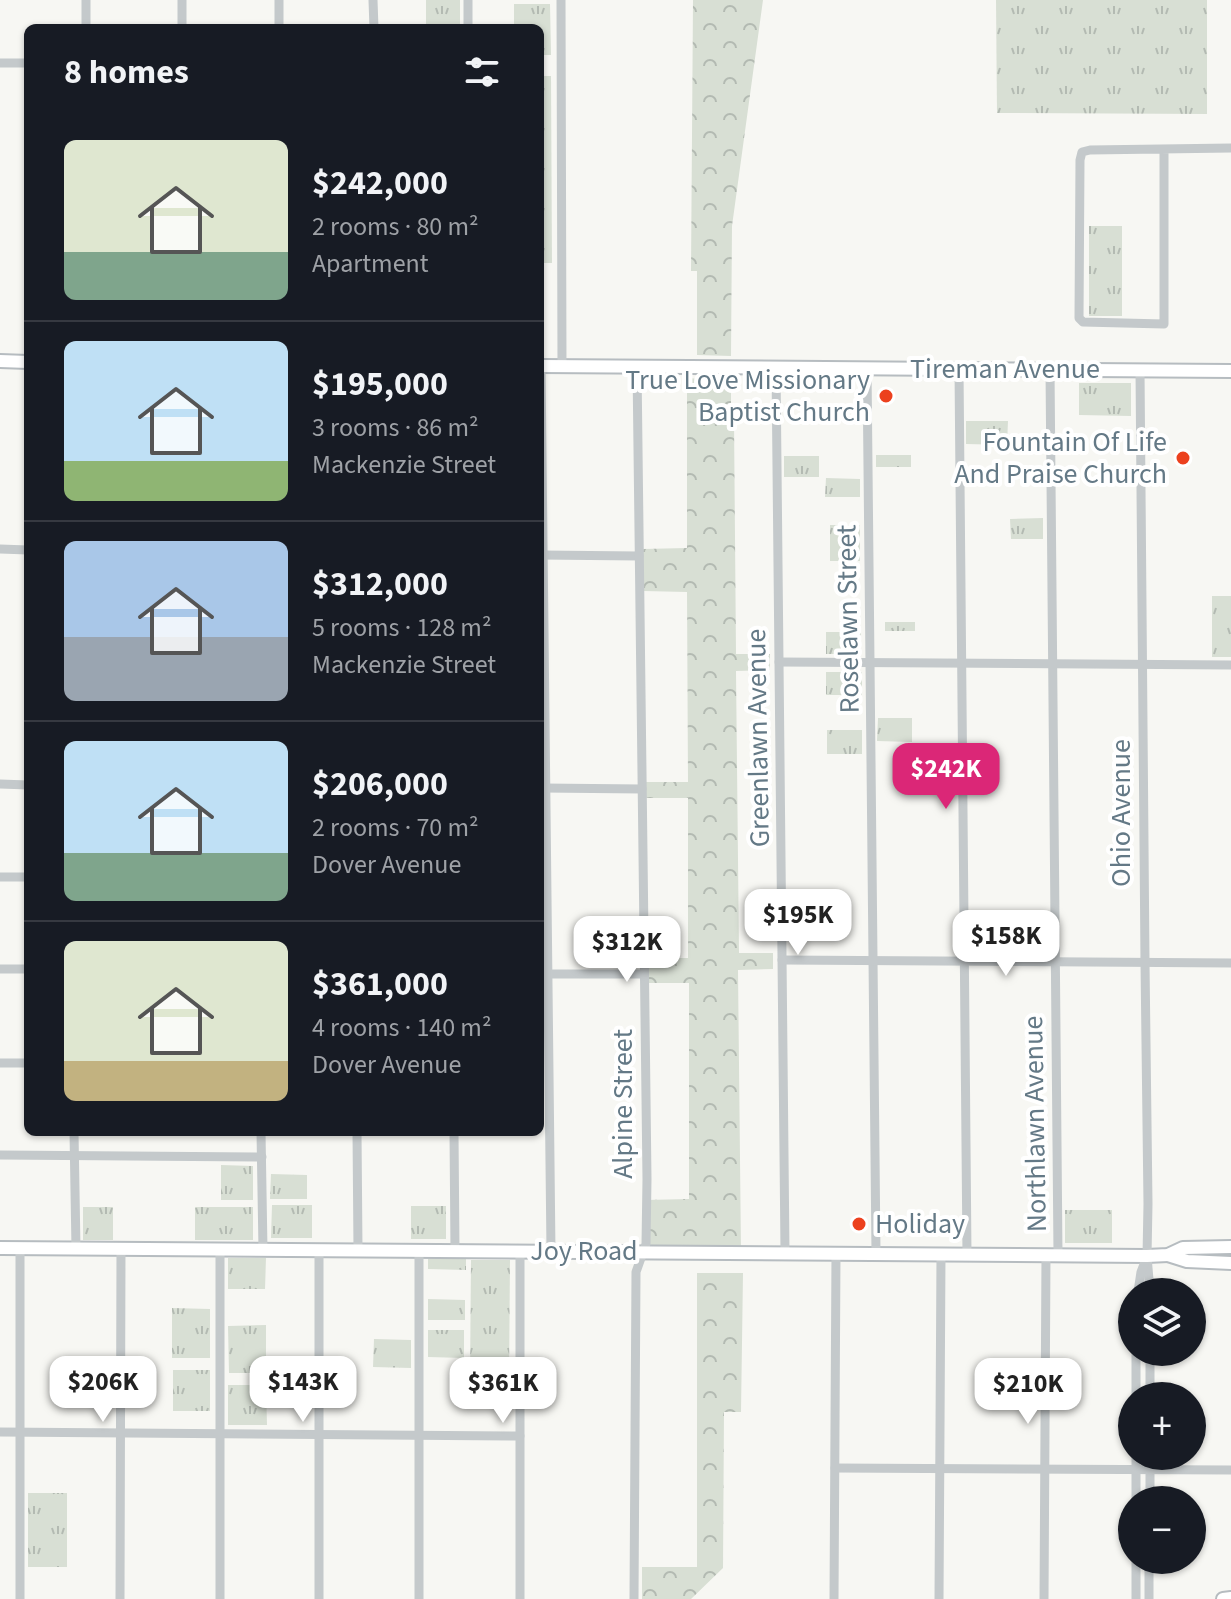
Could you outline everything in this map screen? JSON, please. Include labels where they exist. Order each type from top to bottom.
[{"type":"street","points":[[86,0],[86,24]]},
{"type":"street","points":[[182,0],[182,24]]},
{"type":"street","points":[[279,0],[279,24]]},
{"type":"street","points":[[373,0],[374,24]]},
{"type":"street","points":[[468,0],[468,24]]},
{"type":"street","points":[[561,0],[562,366]]},
{"type":"street","points":[[0,63],[24,63]]},
{"type":"street","points":[[1164,150],[1164,324],[1080,321],[1082,152],[1231,148]]},
{"type":"street","points":[[0,361],[24,362]]},
{"type":"street","name":"Tireman Avenue","points":[[544,366],[1231,371]]},
{"type":"street","name":"Alpine Street","points":[[634,1599],[636,1272],[646,1244],[647,1179],[637,367]]},
{"type":"street","name":"Greenlawn Avenue","points":[[776,368],[785,1252]]},
{"type":"street","name":"Roselawn Street","points":[[867,368],[876,1253]]},
{"type":"street","points":[[959,369],[967,1254]]},
{"type":"street","name":"Northlawn Avenue","points":[[1044,1599],[1056,962],[1050,370]]},
{"type":"street","name":"Ohio Avenue","points":[[1140,370],[1149,1278]]},
{"type":"street","points":[[0,549],[24,550]]},
{"type":"street","points":[[544,555],[639,556]]},
{"type":"street","points":[[779,662],[1231,665]]},
{"type":"street","points":[[0,784],[24,785]]},
{"type":"street","points":[[544,788],[642,789]]},
{"type":"street","points":[[0,877],[24,877]]},
{"type":"street","points":[[782,960],[1231,963]]},
{"type":"street","points":[[0,969],[24,969]]},
{"type":"street","points":[[551,1251],[544,974],[644,974]]},
{"type":"street","points":[[0,1063],[24,1063]]},
{"type":"street","points":[[74,1136],[76,1249]]},
{"type":"street","points":[[261,1136],[263,1250]]},
{"type":"street","points":[[357,1136],[358,1250]]},
{"type":"street","points":[[454,1136],[455,1251]]},
{"type":"street","points":[[0,1155],[262,1157]]},
{"type":"street","name":"Joy Road","points":[[1168,1255],[1183,1248],[1231,1247]]},
{"type":"street","name":"Joy Road","points":[[0,1248],[1168,1255],[1187,1261],[1231,1263]]},
{"type":"street","points":[[20,1248],[20,1599]]},
{"type":"street","points":[[120,1599],[121,1249]]},
{"type":"street","points":[[220,1249],[220,1599]]},
{"type":"street","points":[[319,1250],[319,1599]]},
{"type":"street","points":[[419,1250],[419,1599]]},
{"type":"street","points":[[520,1251],[520,1599]]},
{"type":"street","points":[[834,1599],[836,1253]]},
{"type":"street","points":[[939,1599],[941,1254]]},
{"type":"street","name":"Ohio Avenue","points":[[1140,1278],[1147,1256]]},
{"type":"street","points":[[0,1432],[520,1436]]},
{"type":"street","points":[[835,1468],[1118,1469]]},
{"type":"street","points":[[1206,1470],[1231,1470]]},
{"type":"street","points":[[1136,1574],[1136,1599]]},
{"type":"street","points":[[1149,1574],[1149,1599]]},
{"type":"street","points":[[1223,1599],[1231,1598]]},
{"type":"green space","points":[[426,0],[460,0],[460,24],[426,24]]},
{"type":"green space","points":[[693,0],[763,0],[732,226],[731,356],[697,355],[697,271],[691,271]]},
{"type":"green space","points":[[996,0],[1207,0],[1207,114],[997,113]]},
{"type":"green space","points":[[514,4],[550,4],[551,55],[544,55],[544,24],[514,24]]},
{"type":"green space","points":[[544,76],[551,76],[552,263],[544,263]]},
{"type":"green space","points":[[1089,226],[1122,226],[1122,316],[1089,316]]},
{"type":"green space","points":[[687,378],[731,381],[736,654],[770,654],[770,670],[736,671],[739,953],[773,953],[773,969],[738,970],[741,1252],[646,1252],[645,1200],[689,1199],[689,983],[648,983],[648,958],[688,958],[688,798],[646,798],[646,782],[688,782],[687,592],[643,591],[643,549],[687,548]]},
{"type":"green space","points":[[1079,383],[1131,383],[1131,416],[1079,415]]},
{"type":"green space","points":[[966,421],[1008,421],[1007,445],[966,444]]},
{"type":"green space","points":[[876,455],[911,455],[911,467],[876,467]]},
{"type":"green space","points":[[784,456],[819,456],[819,477],[784,477]]},
{"type":"green space","points":[[826,478],[860,479],[860,497],[825,497]]},
{"type":"green space","points":[[1043,518],[1043,539],[1011,539],[1010,519]]},
{"type":"green space","points":[[830,525],[860,525],[860,561],[830,561]]},
{"type":"green space","points":[[1212,596],[1231,596],[1231,657],[1212,657]]},
{"type":"green space","points":[[885,622],[915,622],[915,631],[885,631]]},
{"type":"green space","points":[[826,632],[861,632],[861,654],[826,654]]},
{"type":"green space","points":[[826,672],[862,672],[862,695],[826,695]]},
{"type":"green space","points":[[878,718],[912,718],[912,742],[877,741]]},
{"type":"green space","points":[[827,730],[862,730],[862,754],[827,754]]},
{"type":"green space","points":[[221,1165],[253,1166],[253,1200],[221,1200]]},
{"type":"green space","points":[[271,1174],[307,1175],[307,1199],[270,1199]]},
{"type":"green space","points":[[272,1205],[312,1205],[312,1238],[271,1238]]},
{"type":"green space","points":[[411,1206],[446,1206],[446,1239],[411,1239]]},
{"type":"green space","points":[[83,1207],[113,1207],[113,1240],[83,1240]]},
{"type":"green space","points":[[195,1207],[253,1207],[253,1240],[195,1240]]},
{"type":"green space","points":[[1065,1210],[1112,1210],[1112,1243],[1065,1243]]},
{"type":"green space","points":[[228,1258],[266,1258],[265,1289],[228,1289]]},
{"type":"green space","points":[[428,1259],[466,1259],[466,1270],[428,1269]]},
{"type":"green space","points":[[471,1260],[510,1260],[509,1380],[470,1379]]},
{"type":"green space","points":[[697,1273],[743,1273],[741,1412],[724,1412],[723,1568],[691,1599],[642,1599],[642,1567],[697,1567]]},
{"type":"green space","points":[[428,1299],[465,1300],[465,1320],[428,1320]]},
{"type":"green space","points":[[172,1308],[210,1309],[210,1358],[172,1358]]},
{"type":"green space","points":[[266,1325],[266,1373],[229,1373],[228,1326]]},
{"type":"green space","points":[[428,1330],[464,1330],[464,1358],[428,1357]]},
{"type":"green space","points":[[374,1339],[411,1340],[411,1368],[373,1367]]},
{"type":"green space","points":[[173,1370],[210,1370],[210,1411],[173,1411]]},
{"type":"green space","points":[[228,1385],[266,1385],[267,1425],[228,1425]]},
{"type":"green space","points":[[28,1493],[67,1493],[67,1567],[28,1567]]},
{"type":"place","name":"True Love Missionary Baptist Church","points":[[886,396]]},
{"type":"place","name":"Fountain Of Life And Praise Church","points":[[1183,458]]},
{"type":"place","name":"Holiday","points":[[859,1224]]}]
